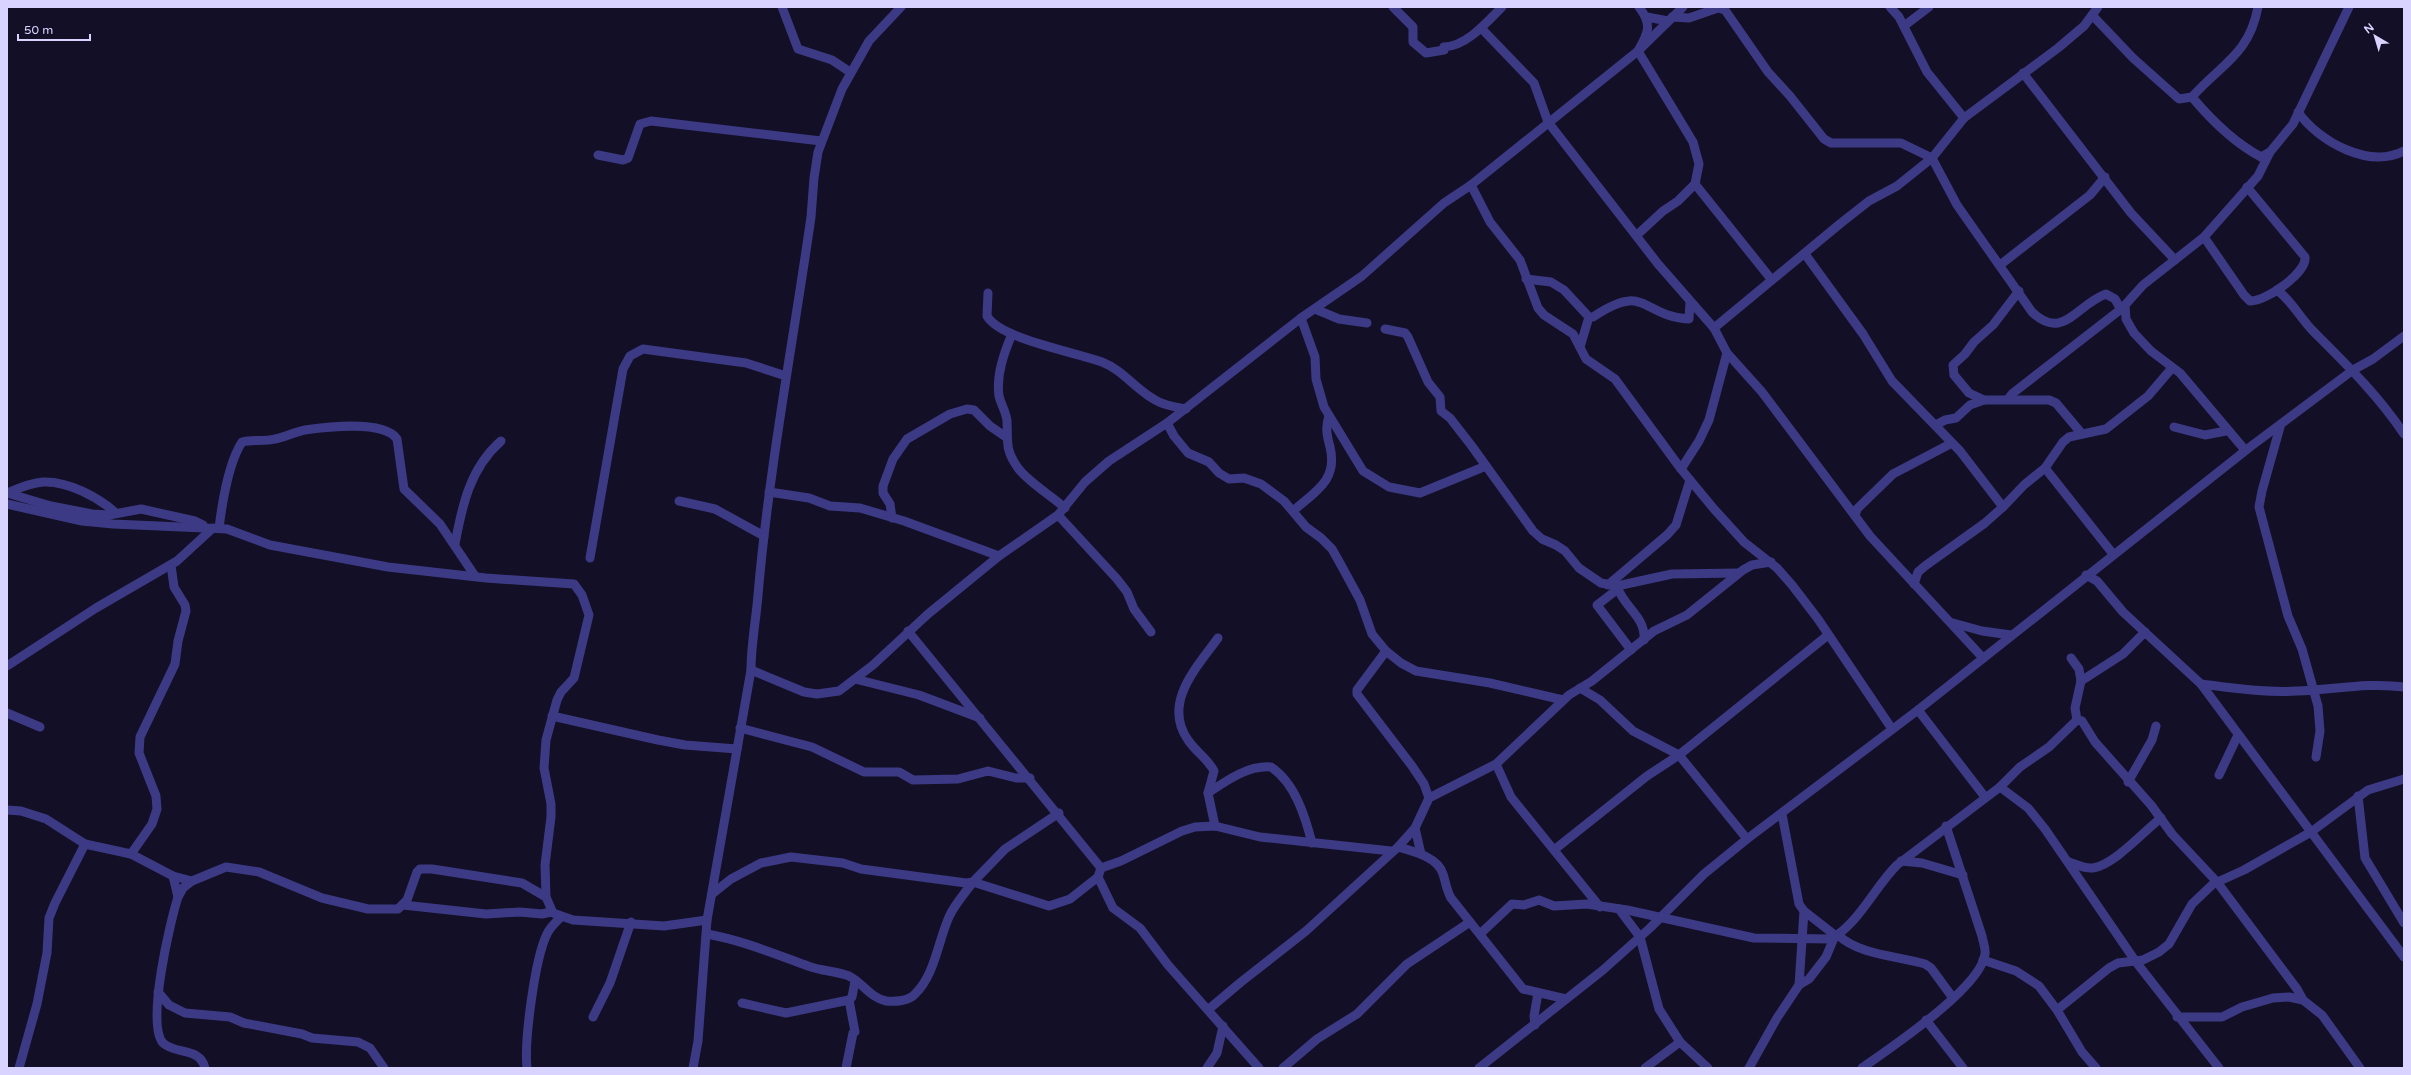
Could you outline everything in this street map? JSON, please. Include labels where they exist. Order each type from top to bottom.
[{"type":"street","points":[[782,7],[798,50],[832,60],[850,72]]},
{"type":"street","points":[[693,1068],[698,1041],[708,920],[751,670],[751,647],[757,608],[764,536],[786,376],[811,218],[814,178],[821,141],[850,72],[869,42],[901,7]]},
{"type":"street","points":[[1393,7],[1413,27],[1413,42],[1426,53],[1444,50],[1444,47],[1453,46],[1481,28],[1502,7]]},
{"type":"street","points":[[1638,51],[1648,34],[1647,17],[1639,7]]},
{"type":"street","points":[[751,670],[791,688],[817,694],[839,691],[855,679],[908,631],[999,556],[1058,515],[1099,470],[1186,409],[1301,318],[1362,276],[1444,202],[1471,185],[1638,51],[1683,7]]},
{"type":"street","points":[[1890,7],[1904,26],[1927,72],[1964,118]]},
{"type":"street","points":[[1904,26],[1929,7]]},
{"type":"street","points":[[1714,328],[1771,279],[1805,254],[1863,205],[1897,186],[1932,158],[1964,118],[2058,48],[2084,26],[2098,7]]},
{"type":"street","points":[[2092,15],[2133,58],[2179,99],[2192,97],[2240,48],[2255,24],[2258,7]]},
{"type":"street","points":[[2008,399],[2013,393],[2123,307],[2143,285],[2204,238],[2258,176],[2270,152],[2282,139],[2298,112],[2350,7]]},
{"type":"street","points":[[1647,17],[1670,19],[1689,18],[1718,8],[1725,10],[1768,72],[1824,139],[1831,143],[1901,143],[1932,158],[1957,205],[2019,291],[2032,312],[2040,319],[2058,324],[2068,320],[2095,299],[2106,294],[2115,299],[2123,307],[2126,318],[2134,332],[2151,351],[2180,373],[2226,430],[2245,450]]},
{"type":"street","points":[[1481,28],[1534,83],[1548,122],[1597,188],[1637,235],[1690,302],[1714,328],[1727,353],[1762,392],[1870,536],[1914,584],[1953,623],[1983,658]]},
{"type":"street","points":[[1637,235],[1663,211],[1678,201],[1695,184],[1699,164],[1693,142],[1638,51]]},
{"type":"street","points":[[2023,73],[2105,177],[2131,213],[2174,260]]},
{"type":"street","points":[[2192,97],[2215,124],[2246,149],[2260,157],[2270,152]]},
{"type":"street","points":[[2298,112],[2308,126],[2361,155],[2378,158],[2394,156],[2404,151]]},
{"type":"street","points":[[598,155],[623,160],[628,158],[640,124],[651,121],[821,141]]},
{"type":"street","points":[[2000,266],[2090,195],[2105,177]]},
{"type":"street","points":[[1695,184],[1771,279]]},
{"type":"street","points":[[1471,185],[1490,222],[1520,260],[1538,308],[1544,315],[1573,334],[1586,359],[1608,373],[1621,385],[1690,480],[1744,542],[1771,562],[1792,585],[1892,729]]},
{"type":"street","points":[[2204,238],[2244,295],[2250,301],[2261,300],[2277,290],[2297,273],[2305,262],[2305,257],[2247,187]]},
{"type":"street","points":[[1805,254],[1863,334],[1892,381],[1952,443],[2003,506]]},
{"type":"street","points":[[1526,279],[1551,282],[1564,290],[1589,317]]},
{"type":"street","points":[[2277,290],[2290,301],[2313,331],[2353,370],[2404,434]]},
{"type":"street","points":[[1984,400],[1969,393],[1954,375],[1953,366],[1974,342],[1993,325],[2019,291]]},
{"type":"street","points":[[988,293],[987,316],[995,325],[1012,334],[1106,364],[1119,370],[1158,402],[1186,409]]},
{"type":"street","points":[[1589,317],[1593,317],[1616,302],[1626,300],[1645,304],[1677,318],[1689,319],[1690,302]]},
{"type":"street","points":[[1315,308],[1344,320],[1367,323]]},
{"type":"street","points":[[1580,347],[1589,317]]},
{"type":"street","points":[[1301,318],[1315,357],[1321,399],[1329,416],[1363,471],[1377,481],[1394,489],[1411,493],[1428,491],[1486,466]]},
{"type":"street","points":[[1385,329],[1405,333],[1408,337],[1428,382],[1440,397],[1441,411],[1459,429],[1533,531],[1542,539],[1565,551],[1578,568],[1592,578],[1614,587],[1641,621],[1644,640]]},
{"type":"street","points":[[1012,334],[1004,353],[998,388],[1007,419],[1006,447],[1019,469],[1028,479],[1042,488],[1065,508]]},
{"type":"street","points":[[1479,1068],[1535,1025],[1640,937],[1704,874],[1747,839],[1918,710],[2245,450],[2353,370],[2373,359],[2404,336]]},
{"type":"street","points":[[590,558],[623,369],[630,356],[643,349],[708,357],[746,363],[786,376]]},
{"type":"street","points":[[1681,469],[1700,441],[1709,420],[1727,353]]},
{"type":"street","points":[[1914,584],[1918,572],[1985,522],[2024,485],[2045,468],[2063,442],[2069,437],[2106,429],[2148,396],[2172,368]]},
{"type":"street","points":[[1936,425],[1945,420],[1956,418],[1970,405],[1984,400],[2049,400],[2056,403],[2082,434]]},
{"type":"street","points":[[892,518],[890,504],[883,493],[883,486],[893,459],[908,439],[950,414],[967,409],[974,410],[990,426],[1006,436]]},
{"type":"street","points":[[1293,511],[1330,475],[1333,460],[1326,428],[1329,416]]},
{"type":"street","points":[[1167,423],[1174,436],[1188,453],[1209,462],[1219,473],[1229,479],[1244,478],[1254,480],[1284,502],[1306,527],[1332,549],[1360,600],[1372,634],[1386,651],[1401,663],[1416,671],[1490,683],[1563,700]]},
{"type":"street","points":[[7,674],[9,664],[96,608],[171,565],[212,528],[228,484],[238,448],[242,442],[276,439],[305,430],[352,425],[373,428],[395,436],[399,448],[404,489],[440,524],[455,544],[475,576]]},
{"type":"street","points":[[2174,427],[2204,435],[2226,430]]},
{"type":"street","points":[[2280,428],[2262,491],[2260,507],[2288,616],[2302,649],[2314,690],[2320,731],[2316,757]]},
{"type":"street","points":[[455,544],[461,506],[472,480],[500,441]]},
{"type":"street","points":[[1855,516],[1857,509],[1893,474],[1952,443]]},
{"type":"street","points":[[2045,468],[2113,554]]},
{"type":"street","points":[[1631,650],[1597,605],[1629,569],[1672,530],[1678,520],[1686,489],[1690,480]]},
{"type":"street","points":[[7,493],[29,484],[53,482],[74,488],[107,505],[116,513]]},
{"type":"street","points":[[770,492],[806,498],[830,506],[860,508],[999,556]]},
{"type":"street","points":[[7,493],[74,512],[101,515],[146,509],[195,521],[212,528],[270,545],[388,567],[574,584],[582,595],[589,615],[574,678],[561,692],[552,716],[546,740],[544,768],[551,804],[545,865],[546,897],[552,912],[561,917],[597,922],[631,922],[664,926],[708,920]]},
{"type":"street","points":[[679,501],[715,509],[764,536]]},
{"type":"street","points":[[7,504],[82,521],[113,524],[212,528]]},
{"type":"street","points":[[1058,515],[1117,579],[1127,592],[1134,609],[1151,632]]},
{"type":"street","points":[[1209,1009],[1337,904],[1395,849],[1415,828],[1429,798],[1496,764],[1563,700],[1631,650],[1654,631],[1687,615],[1738,573],[1752,565],[1771,562]]},
{"type":"street","points":[[131,854],[152,824],[157,809],[156,796],[139,753],[140,737],[175,664],[178,641],[186,611],[185,605],[174,587],[171,565]]},
{"type":"street","points":[[1614,587],[1672,574],[1738,573]]},
{"type":"street","points":[[2086,576],[2097,581],[2117,607],[2202,684],[2238,735],[2404,957]]},
{"type":"street","points":[[1953,623],[1982,631],[2011,635]]},
{"type":"street","points":[[908,631],[1059,813],[1101,868]]},
{"type":"street","points":[[2081,681],[2123,654],[2145,632]]},
{"type":"street","points":[[1554,850],[1642,779],[1679,755],[1828,635]]},
{"type":"street","points":[[1215,826],[1208,793],[1214,771],[1183,732],[1178,704],[1184,686],[1218,638]]},
{"type":"street","points":[[1386,651],[1356,690],[1356,694],[1412,766],[1424,784],[1429,798]]},
{"type":"street","points":[[2071,658],[2079,669],[2081,681],[2075,708],[2077,720]]},
{"type":"street","points":[[855,679],[919,695],[980,718]]},
{"type":"street","points":[[2202,684],[2260,691],[2314,690],[2346,686],[2404,687]]},
{"type":"street","points":[[1580,688],[1600,700],[1633,731],[1679,755],[1747,839]]},
{"type":"street","points":[[1918,710],[1985,797]]},
{"type":"street","points":[[7,713],[40,727]]},
{"type":"street","points":[[552,716],[664,741],[737,749]]},
{"type":"street","points":[[2077,720],[2082,722],[2095,742],[2128,782],[2161,818],[2172,834],[2217,882],[2297,989],[2303,1000],[2322,1015],[2360,1068]]},
{"type":"street","points":[[1480,934],[1512,904],[1524,904],[1539,900],[1554,906],[1575,903],[1620,909],[1659,918],[1691,923],[1754,938],[1802,938],[1828,940],[1836,936],[1854,918],[1884,877],[1901,861],[2000,787],[2020,767],[2049,747],[2077,720]]},
{"type":"street","points":[[2128,782],[2152,740],[2156,726]]},
{"type":"street","points":[[740,728],[812,747],[857,769],[872,773],[899,772],[913,780],[958,779],[988,771],[1016,778],[1030,778]]},
{"type":"street","points":[[2219,775],[2238,735]]},
{"type":"street","points":[[1496,764],[1511,797],[1600,907]]},
{"type":"street","points":[[1208,793],[1238,775],[1257,767],[1271,767],[1288,784],[1298,802],[1312,843]]},
{"type":"street","points":[[2057,1010],[2109,968],[2118,963],[2136,962],[2150,958],[2169,944],[2192,904],[2217,882],[2244,870],[2311,832],[2368,790],[2404,779]]},
{"type":"street","points":[[2000,787],[2028,808],[2069,862],[2136,962],[2177,1017],[2219,1068]]},
{"type":"street","points":[[2358,796],[2365,858],[2404,923]]},
{"type":"street","points":[[7,810],[20,811],[46,819],[85,844],[131,854],[173,876],[192,881]]},
{"type":"street","points":[[707,934],[723,937],[782,955],[806,966],[841,974],[855,981],[867,992],[888,1001],[909,999],[916,994],[927,976],[949,916],[973,882],[1005,849],[1059,813]]},
{"type":"street","points":[[1782,814],[1796,897],[1804,911],[1836,936],[1848,943],[1861,948],[1925,964],[1931,968],[1953,998]]},
{"type":"street","points":[[2069,862],[2086,868],[2100,866],[2126,848],[2161,818]]},
{"type":"street","points":[[1101,868],[1121,861],[1182,831],[1195,827],[1215,826],[1260,837],[1312,843],[1395,849],[1421,854],[1443,872],[1446,888],[1470,922],[1523,989],[1566,999]]},
{"type":"street","points":[[1862,1068],[1953,998],[1973,977],[1983,960],[1985,954],[1982,936],[1946,826]]},
{"type":"street","points":[[1415,828],[1421,854]]},
{"type":"street","points":[[19,1068],[37,1004],[47,953],[50,918],[55,903],[85,844]]},
{"type":"street","points":[[712,894],[731,879],[755,865],[778,858],[791,857],[843,863],[861,869],[948,882],[973,882],[1049,906],[1070,898],[1098,877],[1101,868]]},
{"type":"street","points":[[1901,861],[1922,863],[1963,875]]},
{"type":"street","points":[[205,1068],[199,1057],[189,1052],[168,1047],[163,1042],[157,1028],[158,992],[178,897],[183,888],[192,881],[226,867],[247,869],[259,872],[322,898],[368,909],[392,910],[403,905],[407,900],[414,876],[420,870],[496,878],[522,883],[546,897]]},
{"type":"street","points":[[173,876],[178,897]]},
{"type":"street","points":[[1098,877],[1113,908],[1140,928],[1168,965],[1209,1009],[1259,1068]]},
{"type":"street","points":[[403,905],[486,914],[520,912],[542,914],[552,912]]},
{"type":"street","points":[[1620,909],[1640,937],[1659,1010],[1680,1042],[1708,1068]]},
{"type":"street","points":[[1799,985],[1804,911]]},
{"type":"street","points":[[527,1068],[527,1040],[538,961],[546,935],[561,917]]},
{"type":"street","points":[[592,1017],[610,983],[631,922]]},
{"type":"street","points":[[1282,1068],[1317,1039],[1357,1014],[1408,964],[1470,922]]},
{"type":"street","points":[[1749,1068],[1777,1018],[1799,985],[1809,979],[1826,957],[1836,936]]},
{"type":"street","points":[[1983,960],[2016,971],[2039,986],[2057,1010],[2074,1040],[2096,1068]]},
{"type":"street","points":[[742,1002],[786,1013],[849,1000],[852,997],[855,981]]},
{"type":"street","points":[[158,992],[169,1005],[186,1012],[230,1017],[244,1022],[302,1034],[312,1038],[358,1042],[370,1048],[384,1068]]},
{"type":"street","points":[[1535,1025],[1534,1016],[1538,993]]},
{"type":"street","points":[[2177,1017],[2222,1017],[2242,1007],[2273,998],[2289,997],[2303,1000]]},
{"type":"street","points":[[846,1068],[853,1033],[856,1032],[849,1000]]},
{"type":"street","points":[[1926,1020],[1963,1068]]},
{"type":"street","points":[[1207,1068],[1217,1053],[1223,1026]]},
{"type":"street","points":[[1645,1068],[1680,1042]]}]
